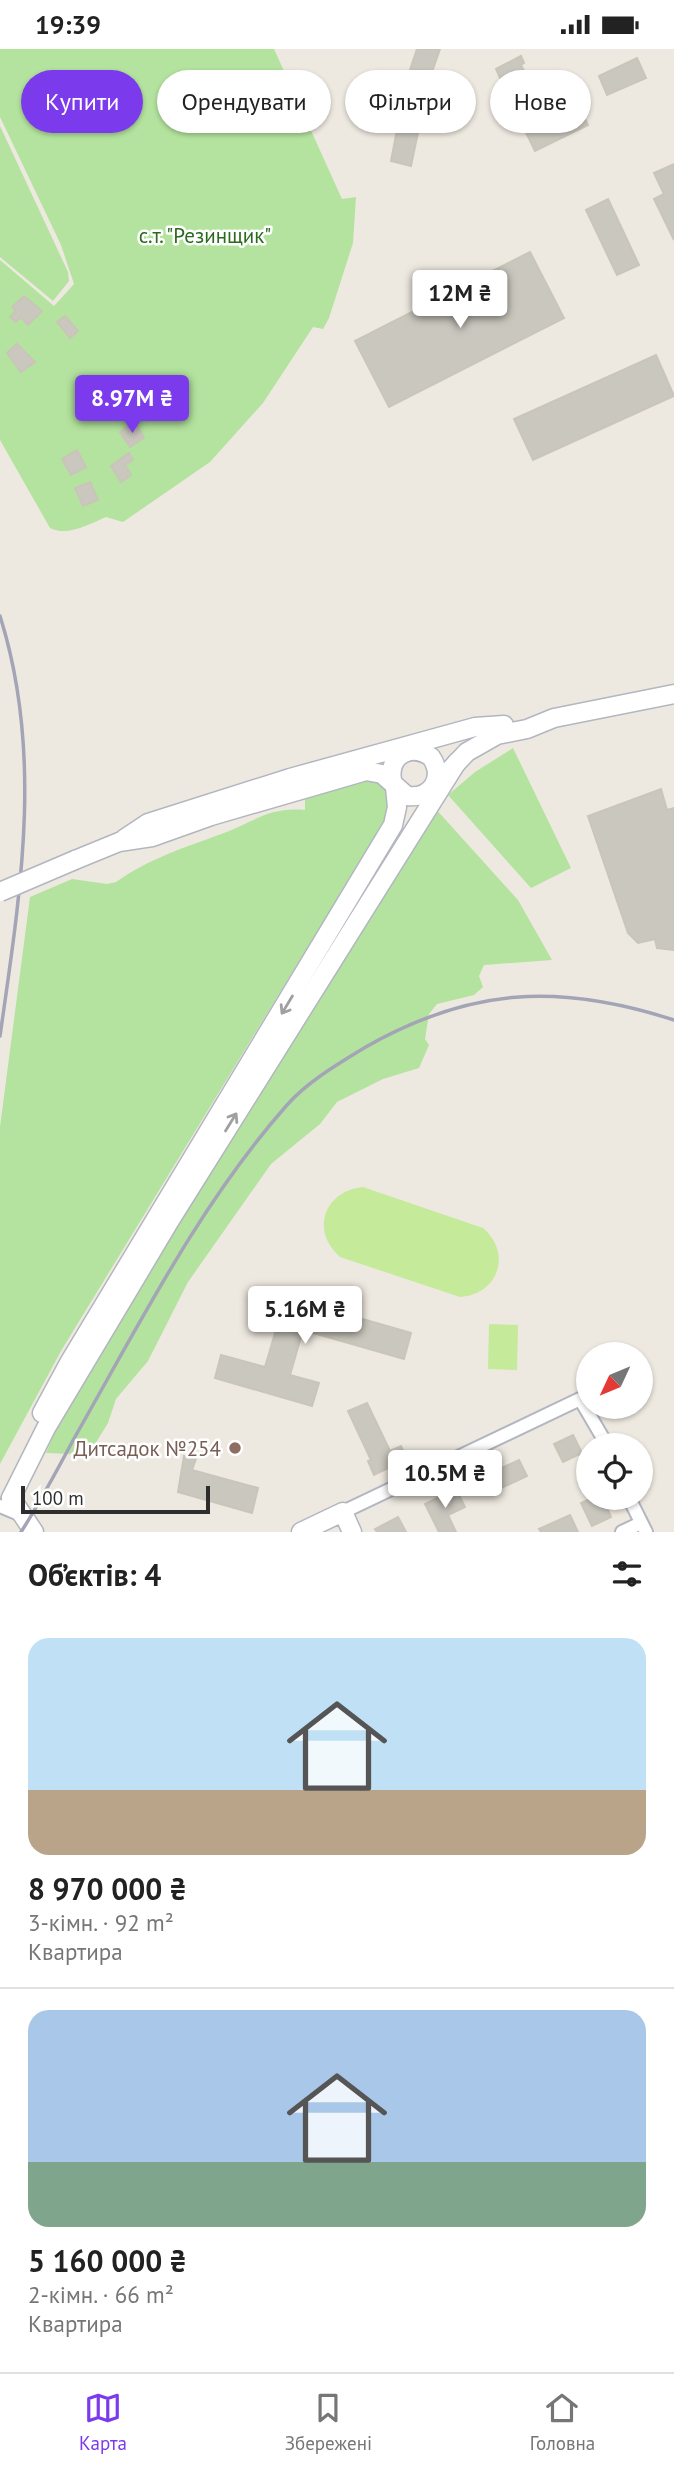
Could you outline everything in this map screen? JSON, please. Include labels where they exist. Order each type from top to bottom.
[{"type":"street","points":[[119,842],[152,837],[211,816],[366,771],[375,771],[407,796],[423,795],[484,740],[554,718],[674,694]]},
{"type":"street","points":[[0,892],[119,842],[148,823],[401,751],[526,719],[554,718]]},
{"type":"street","points":[[10,1506],[16,1461],[69,1363],[393,825],[397,807],[392,764],[401,751],[475,727],[504,725]]},
{"type":"street","points":[[334,956],[343,932],[432,788],[438,771],[431,757],[401,751]]},
{"type":"street","points":[[10,1506],[46,1428],[334,956],[351,936],[457,762]]},
{"type":"street","points":[[300,1532],[580,1399],[600,1433]]},
{"type":"street","points":[[10,1506],[34,1532]]},
{"type":"street","points":[[622,1532],[644,1528],[635,1510]]},
{"type":"street","points":[[343,1512],[352,1532]]},
{"type":"green space","name":"с.т. \"Резинщик\"","points":[[0,49],[274,49],[284,70],[157,70],[157,133],[312,133],[342,199],[356,197],[353,243],[323,329],[313,327],[263,403],[210,462],[123,522],[106,517],[71,530],[50,528],[0,440],[0,260],[54,306],[74,284],[61,245],[0,117]]},
{"type":"green space","points":[[0,126],[68,272],[69,281],[53,301],[0,257]]},
{"type":"green space","points":[[513,748],[571,868],[531,888],[448,795],[475,772]]},
{"type":"green space","points":[[368,776],[383,787],[389,800],[388,815],[382,831],[343,888],[61,1351],[0,1464],[0,1127],[30,897],[72,879],[107,884],[116,882],[155,860],[263,816],[282,811],[305,810],[305,793]]},
{"type":"green space","points":[[434,807],[518,900],[552,960],[484,965],[479,976],[483,987],[474,995],[437,1004],[429,1014],[425,1039],[429,1045],[419,1068],[383,1079],[337,1102],[320,1124],[271,1164],[188,1282],[148,1361],[116,1399],[108,1423],[95,1444],[72,1454],[46,1453],[57,1427],[58,1412],[365,927]]},
{"type":"green space","points":[[363,1187],[483,1228],[492,1238],[499,1260],[492,1280],[473,1294],[460,1297],[340,1257],[325,1236],[326,1214],[339,1196]]},
{"type":"green space","points":[[489,1324],[518,1325],[517,1370],[488,1369]]},
{"type":"building","points":[[417,49],[440,49],[433,70],[410,70]]},
{"type":"building","points":[[521,56],[524,63],[521,65],[524,70],[496,69]]},
{"type":"building","points":[[637,58],[646,78],[607,95],[599,76]]},
{"type":"building","points":[[396,133],[418,133],[411,166],[391,161]]},
{"type":"building","points":[[526,133],[572,133],[535,151]]},
{"type":"building","points":[[674,164],[674,240],[654,199],[664,194],[654,173]]},
{"type":"building","points":[[608,199],[639,265],[617,275],[586,210]]},
{"type":"building","points":[[530,252],[564,318],[389,407],[355,341]]},
{"type":"building","points":[[24,296],[42,311],[28,325],[21,317],[16,322],[10,317],[16,311],[12,307]]},
{"type":"building","points":[[65,316],[78,331],[70,338],[57,322]]},
{"type":"building","points":[[17,344],[35,362],[21,372],[7,353]]},
{"type":"building","points":[[656,355],[674,396],[533,460],[514,419]]},
{"type":"building","points":[[106,389],[115,409],[97,417],[89,398]]},
{"type":"building","points":[[135,422],[144,438],[130,447],[120,432]]},
{"type":"building","points":[[77,450],[86,467],[71,475],[62,459]]},
{"type":"building","points":[[129,453],[133,460],[125,465],[131,475],[121,482],[111,466]]},
{"type":"building","points":[[90,482],[98,500],[83,506],[75,488]]},
{"type":"building","points":[[661,789],[667,810],[674,808],[674,950],[657,948],[655,939],[638,943],[628,933],[588,816]]},
{"type":"building","points":[[262,1290],[411,1333],[404,1359],[303,1330],[290,1375],[319,1383],[312,1406],[215,1378],[221,1355],[265,1367],[278,1323],[255,1316]]},
{"type":"building","points":[[367,1403],[390,1451],[401,1446],[407,1459],[374,1475],[368,1461],[371,1460],[348,1411]]},
{"type":"building","points":[[573,1435],[576,1441],[576,1456],[563,1462],[554,1444]]},
{"type":"building","points":[[184,1456],[196,1459],[192,1470],[258,1488],[252,1513],[178,1492]]},
{"type":"building","points":[[519,1460],[527,1476],[497,1490],[489,1474]]},
{"type":"building","points":[[456,1489],[465,1507],[448,1515],[456,1532],[439,1532],[425,1504]]},
{"type":"building","points":[[584,1510],[608,1510],[611,1517],[592,1526]]},
{"type":"building","points":[[570,1515],[578,1532],[541,1532],[539,1529]]},
{"type":"building","points":[[398,1517],[406,1532],[377,1532],[375,1529]]},
{"type":"railway","points":[[0,616],[13,668],[25,773],[20,878],[0,1036]]},
{"type":"railway","points":[[21,1532],[148,1307],[199,1223],[256,1142],[287,1105],[313,1081],[364,1048],[403,1028],[441,1013],[478,1003],[516,997],[592,1000],[674,1020]]},
{"type":"place","name":"Дитсадок №254","points":[[235,1448]]}]
